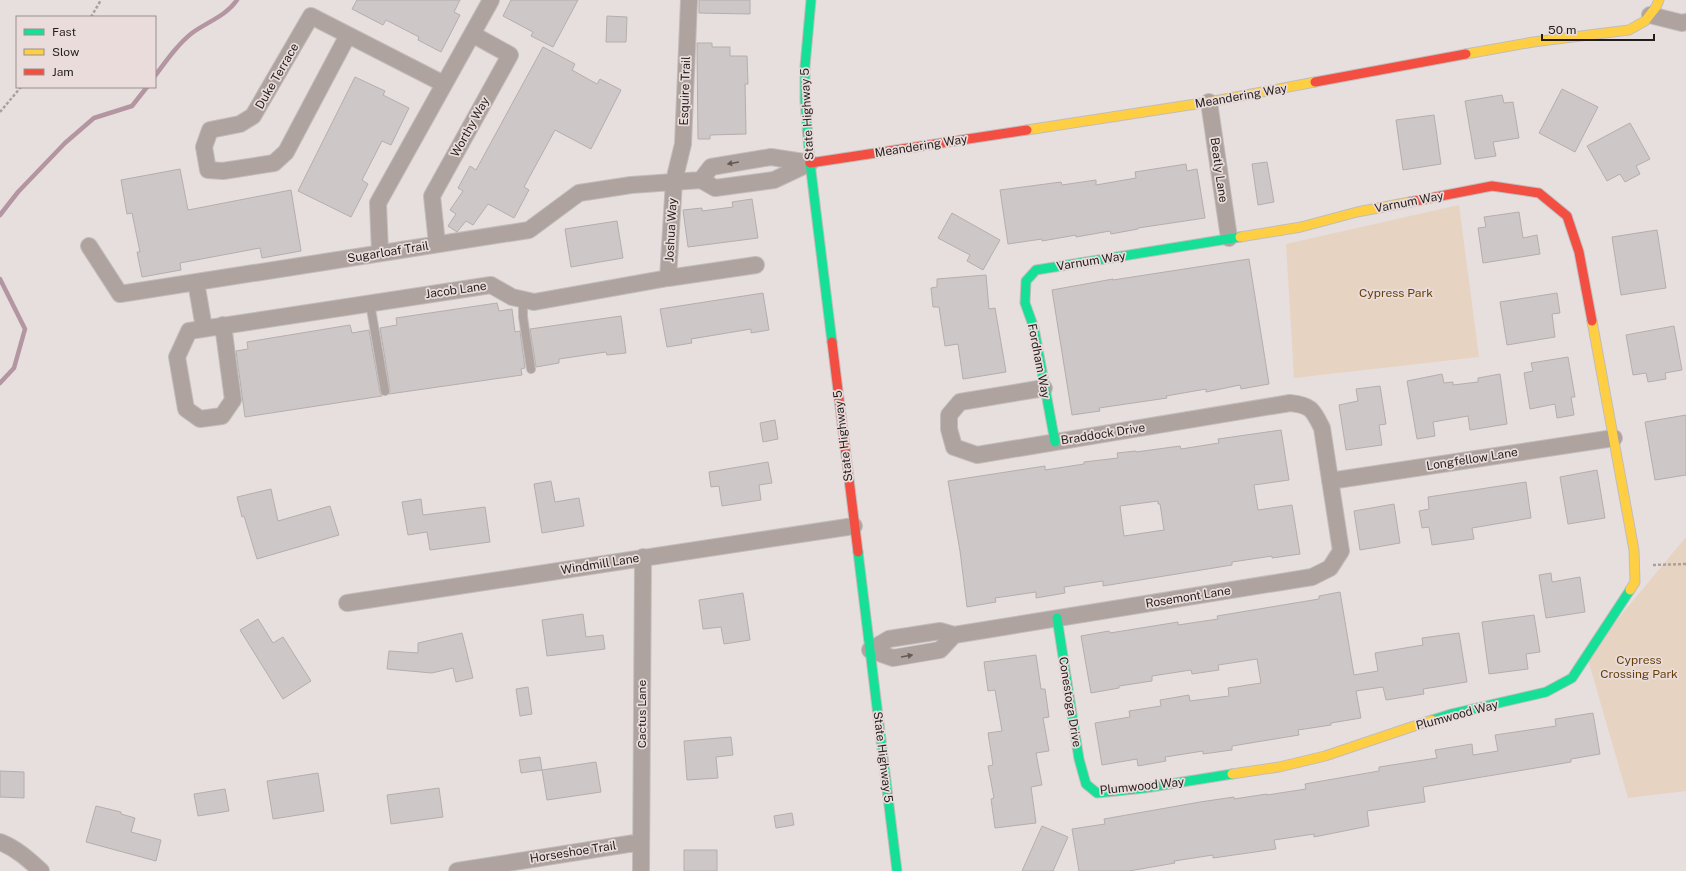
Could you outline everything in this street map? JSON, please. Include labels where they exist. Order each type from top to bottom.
[{"type":"street","points":[[380,253],[378,203],[490,0]]},
{"type":"street","name":"Esquire Trail","points":[[674,181],[683,144],[689,0]]},
{"type":"street","name":"State Highway 5","points":[[811,0],[805,66],[805,101],[810,163],[897,871]]},
{"type":"street","name":"Meandering Way","points":[[810,163],[1210,102],[1533,42],[1630,30],[1645,21],[1656,7],[1659,0]]},
{"type":"street","points":[[1650,15],[1682,23],[1686,22]]},
{"type":"street","name":"Duke Terrace","points":[[348,35],[286,152],[274,163],[223,171],[208,170],[204,147],[210,130],[240,124],[253,116],[311,16],[444,84]]},
{"type":"street","name":"Worthy Way","points":[[437,244],[432,196],[510,55],[472,34]]},
{"type":"street","name":"Beatly Lane","points":[[1210,102],[1229,238]]},
{"type":"street","points":[[701,180],[711,167],[771,157],[810,163]]},
{"type":"street","name":"Sugarloaf Trail","points":[[89,246],[120,294],[529,230],[579,193],[674,181],[701,180],[715,188],[774,180],[810,163]]},
{"type":"street","name":"Joshua Way","points":[[668,278],[674,181]]},
{"type":"street","name":"Varnum Way","points":[[1026,281],[1036,270],[1301,227],[1357,212],[1492,186],[1539,194],[1568,216],[1576,245],[1614,438]]},
{"type":"street","name":"Jacob Lane","points":[[223,326],[233,400],[222,416],[200,419],[186,409],[177,357],[189,331],[491,285],[512,297],[534,302],[668,278],[756,265]]},
{"type":"street","name":"Fordham Way","points":[[1026,281],[1025,302],[1034,328],[1055,442]]},
{"type":"street","points":[[196,282],[204,328]]},
{"type":"street","name":"Braddock Drive","points":[[1044,388],[960,402],[949,415],[949,429],[954,447],[977,455],[1290,404],[1304,405],[1315,413],[1322,428],[1330,481]]},
{"type":"street","name":"Longfellow Lane","points":[[1330,481],[1614,438]]},
{"type":"street","name":"Plumwood Way","points":[[1086,784],[1098,793],[1145,788],[1279,767],[1325,756],[1451,714],[1546,692],[1572,678],[1635,582],[1634,550],[1614,438]]},
{"type":"street","name":"Rosemont Lane","points":[[870,650],[889,639],[940,632],[954,635],[1312,576],[1330,568],[1341,551],[1330,481]]},
{"type":"street","name":"Windmill Lane","points":[[348,603],[854,526]]},
{"type":"street","name":"Cactus Lane","points":[[641,871],[643,557]]},
{"type":"street","name":"Conestoga Drive","points":[[1057,618],[1079,759],[1086,784]]},
{"type":"street","points":[[0,842],[8,845],[28,859],[41,871]]},
{"type":"street","name":"Horseshoe Trail","points":[[457,871],[641,842]]},
{"type":"lane","points":[[523,300],[523,317],[531,369]]},
{"type":"lane","points":[[370,303],[385,391]]},
{"type":"path","points":[[92,16],[101,0]]},
{"type":"path","points":[[0,112],[20,88]]},
{"type":"path","points":[[1635,564],[1686,564]]},
{"type":"green space","name":"Cypress Park","points":[[1459,205],[1479,357],[1294,378],[1286,244]]},
{"type":"green space","name":"Cypress Crossing Park","points":[[1686,537],[1686,791],[1628,798],[1587,656]]},
{"type":"building","points":[[357,0],[460,0],[454,12],[460,15],[441,52],[418,40],[419,37],[386,20],[383,25],[352,9]]},
{"type":"building","points":[[511,0],[578,0],[553,47],[531,36],[533,32],[503,16]]},
{"type":"building","points":[[699,0],[750,0],[750,14],[699,13]]},
{"type":"building","points":[[607,16],[627,17],[626,42],[606,42]]},
{"type":"building","points":[[697,43],[712,43],[712,47],[730,47],[730,56],[747,56],[748,84],[745,84],[746,134],[710,135],[710,139],[698,139]]},
{"type":"building","points":[[543,47],[575,64],[572,70],[597,84],[600,79],[621,90],[591,149],[555,130],[524,187],[529,190],[514,218],[488,204],[473,225],[466,221],[457,232],[448,226],[456,214],[450,210],[463,191],[458,188],[470,166],[476,170]]},
{"type":"building","points":[[355,77],[385,91],[383,95],[409,108],[391,145],[382,141],[362,180],[368,184],[351,217],[298,191]]},
{"type":"building","points":[[1562,89],[1598,107],[1575,152],[1539,133]]},
{"type":"building","points":[[1502,95],[1504,103],[1513,102],[1519,138],[1493,142],[1496,156],[1475,159],[1465,101]]},
{"type":"building","points":[[1434,115],[1441,164],[1403,170],[1396,120]]},
{"type":"building","points":[[1630,123],[1650,159],[1636,166],[1640,174],[1625,182],[1620,174],[1607,181],[1587,146]]},
{"type":"building","points":[[1267,162],[1274,202],[1258,205],[1252,164]]},
{"type":"building","points":[[1186,164],[1187,171],[1197,169],[1205,218],[1138,228],[1111,234],[1110,231],[1076,237],[1076,235],[1042,241],[1042,239],[1008,244],[1000,190],[1061,182],[1062,185],[1096,180],[1096,185],[1136,178],[1135,172]]},
{"type":"building","points":[[180,169],[188,210],[291,190],[301,251],[262,258],[260,248],[180,263],[181,270],[142,277],[137,252],[140,252],[132,213],[127,214],[121,180]]},
{"type":"building","points":[[752,199],[758,238],[688,247],[683,210],[702,208],[702,211],[733,207],[732,202]]},
{"type":"building","points":[[1519,212],[1523,238],[1537,235],[1540,254],[1483,263],[1478,228],[1486,227],[1484,217]]},
{"type":"building","points":[[952,213],[1000,240],[983,270],[967,261],[970,255],[938,238]]},
{"type":"building","points":[[617,221],[623,258],[571,267],[565,229]]},
{"type":"building","points":[[1657,230],[1666,288],[1621,295],[1612,237]]},
{"type":"building","points":[[1249,259],[1269,384],[1241,389],[1240,385],[1206,392],[1206,389],[1166,396],[1167,398],[1099,408],[1100,411],[1072,415],[1052,290],[1113,279]]},
{"type":"building","points":[[986,275],[989,309],[995,308],[1006,372],[963,379],[958,344],[945,346],[939,307],[933,307],[931,288],[937,287],[937,279]]},
{"type":"building","points":[[763,293],[769,330],[751,333],[751,329],[691,339],[692,343],[667,347],[660,309]]},
{"type":"building","points":[[1557,293],[1560,313],[1552,314],[1555,337],[1507,345],[1500,302]]},
{"type":"building","points":[[497,303],[499,311],[512,309],[515,332],[520,331],[525,368],[521,369],[522,375],[389,394],[390,390],[380,328],[397,325],[396,318]]},
{"type":"building","points":[[621,316],[626,353],[607,355],[606,352],[559,359],[559,363],[536,367],[530,329]]},
{"type":"building","points":[[350,325],[352,333],[369,330],[382,396],[245,417],[236,351],[248,349],[247,342]]},
{"type":"building","points":[[1674,326],[1682,370],[1665,373],[1666,379],[1648,382],[1646,373],[1633,375],[1626,335]]},
{"type":"building","points":[[1568,357],[1575,397],[1571,397],[1574,415],[1557,418],[1555,404],[1530,409],[1524,373],[1533,371],[1531,363]]},
{"type":"building","points":[[1442,374],[1444,383],[1453,382],[1453,385],[1478,382],[1478,378],[1500,374],[1507,424],[1470,430],[1468,416],[1433,422],[1435,436],[1417,439],[1407,381]]},
{"type":"building","points":[[1380,386],[1386,424],[1379,425],[1382,445],[1346,450],[1339,405],[1358,401],[1356,389]]},
{"type":"building","points":[[1686,415],[1686,475],[1655,480],[1645,422]]},
{"type":"building","points":[[775,420],[778,439],[763,442],[760,423]]},
{"type":"building","points":[[1281,430],[1289,480],[1254,485],[1258,510],[1292,505],[1300,554],[1272,558],[1272,556],[1232,562],[1232,565],[1103,586],[1103,581],[1064,587],[1065,593],[1036,598],[1036,592],[995,598],[996,602],[967,607],[960,551],[948,481],[1045,466],[1045,470],[1084,464],[1084,462],[1118,458],[1117,453],[1180,446],[1181,449],[1219,443],[1218,439]],"holes":[[[1158,501],[1158,504],[1160,504],[1164,530],[1124,536],[1120,506]]]},
{"type":"building","points":[[768,462],[772,483],[759,485],[761,500],[722,506],[719,486],[711,487],[709,472]]},
{"type":"building","points":[[1597,470],[1605,518],[1568,524],[1560,477]]},
{"type":"building","points":[[551,481],[555,502],[579,498],[584,526],[542,533],[534,484]]},
{"type":"building","points":[[1526,482],[1531,518],[1472,528],[1474,539],[1432,545],[1429,527],[1422,528],[1419,511],[1429,509],[1428,497]]},
{"type":"building","points":[[271,489],[278,521],[330,506],[339,535],[257,559],[244,516],[242,517],[237,497]]},
{"type":"building","points":[[421,499],[423,515],[485,507],[490,542],[430,550],[427,532],[408,535],[402,502]]},
{"type":"building","points":[[1394,504],[1400,543],[1360,550],[1354,511]]},
{"type":"building","points":[[1551,573],[1552,582],[1580,577],[1585,612],[1546,618],[1539,575]]},
{"type":"building","points":[[1340,592],[1354,675],[1378,671],[1375,653],[1423,645],[1422,638],[1459,633],[1467,682],[1423,689],[1424,694],[1386,700],[1383,687],[1356,691],[1361,718],[1331,723],[1331,725],[1298,730],[1299,735],[1232,746],[1232,750],[1203,754],[1203,751],[1165,757],[1166,761],[1138,766],[1137,759],[1102,765],[1095,723],[1130,717],[1129,711],[1161,706],[1160,700],[1189,695],[1190,701],[1229,696],[1228,688],[1261,683],[1257,659],[1218,665],[1219,670],[1192,674],[1191,670],[1152,676],[1152,681],[1119,686],[1119,688],[1091,693],[1081,636],[1178,622],[1178,625],[1218,619],[1217,616],[1319,599],[1319,596]]},
{"type":"building","points":[[743,593],[750,640],[724,644],[721,627],[703,629],[699,600]]},
{"type":"building","points":[[583,614],[586,637],[603,635],[605,649],[547,656],[542,620]]},
{"type":"building","points":[[1534,615],[1540,652],[1526,654],[1528,669],[1489,674],[1482,622]]},
{"type":"building","points":[[258,619],[273,643],[283,637],[311,681],[283,699],[240,630]]},
{"type":"building","points":[[462,633],[473,678],[456,682],[453,668],[432,673],[387,669],[389,651],[418,653],[418,643]]},
{"type":"building","points":[[1036,655],[1041,689],[1045,689],[1049,717],[1043,718],[1049,751],[1036,753],[1042,785],[1031,787],[1036,823],[995,828],[991,799],[994,798],[988,766],[993,765],[988,733],[1002,731],[995,690],[988,691],[984,662]]},
{"type":"building","points":[[528,687],[532,714],[520,716],[516,689]]},
{"type":"building","points":[[1593,713],[1600,754],[1571,759],[1571,762],[1423,787],[1425,802],[1367,811],[1369,826],[1314,837],[1314,834],[1274,840],[1276,849],[1213,858],[1213,855],[1174,861],[1175,863],[1129,871],[1079,871],[1072,829],[1105,824],[1104,819],[1200,802],[1234,797],[1234,799],[1267,795],[1306,789],[1305,784],[1379,771],[1379,767],[1437,758],[1435,750],[1472,744],[1473,755],[1498,751],[1495,735],[1556,726],[1555,719]]},
{"type":"building","points":[[731,737],[733,755],[716,757],[718,778],[687,780],[684,741]]},
{"type":"building","points":[[540,757],[542,770],[521,773],[519,760]]},
{"type":"building","points":[[596,762],[601,792],[547,800],[542,770]]},
{"type":"building","points":[[0,771],[24,772],[24,798],[0,797]]},
{"type":"building","points":[[318,773],[324,811],[273,819],[267,781]]},
{"type":"building","points":[[439,788],[443,817],[391,824],[387,795]]},
{"type":"building","points":[[225,789],[229,811],[198,816],[194,794]]},
{"type":"building","points":[[96,806],[121,812],[121,814],[135,818],[131,832],[161,840],[156,861],[86,842]]},
{"type":"building","points":[[792,813],[794,825],[776,828],[774,816]]},
{"type":"building","points":[[1042,826],[1068,837],[1053,871],[1022,871]]},
{"type":"building","points":[[684,850],[717,850],[717,871],[684,871]]},
{"type":"waterway","points":[[156,75],[172,53],[187,37],[222,15],[233,6],[237,0]]},
{"type":"waterway","points":[[0,215],[18,192],[65,143],[94,118],[132,106],[146,88]]},
{"type":"waterway","points":[[0,279],[25,329],[14,368],[0,383]]},
{"type":"traffic: fast","points":[[811,0],[805,66],[805,101],[810,163],[832,342]]},
{"type":"traffic: fast","points":[[1055,442],[1034,328],[1025,303],[1026,281],[1036,270],[1240,237]]},
{"type":"traffic: fast","points":[[858,552],[897,871]]},
{"type":"traffic: fast","points":[[1432,720],[1451,714],[1546,692],[1572,678],[1630,590]]},
{"type":"traffic: fast","points":[[1057,618],[1079,759],[1086,784],[1097,793],[1145,788],[1232,774]]},
{"type":"traffic: slow","points":[[1466,54],[1533,42],[1629,30],[1645,21],[1656,7],[1659,0]]},
{"type":"traffic: slow","points":[[1027,130],[1209,102],[1315,82]]},
{"type":"traffic: slow","points":[[1240,237],[1301,227],[1357,212],[1410,202]]},
{"type":"traffic: slow","points":[[1592,321],[1634,550],[1635,582],[1630,590]]},
{"type":"traffic: slow","points":[[1232,774],[1279,767],[1325,756],[1432,720]]},
{"type":"traffic: jam","points":[[1315,82],[1466,54]]},
{"type":"traffic: jam","points":[[810,163],[1027,130]]},
{"type":"traffic: jam","points":[[1410,202],[1492,186],[1539,193],[1567,216],[1579,252],[1592,321]]},
{"type":"traffic: jam","points":[[832,342],[858,552]]}]
